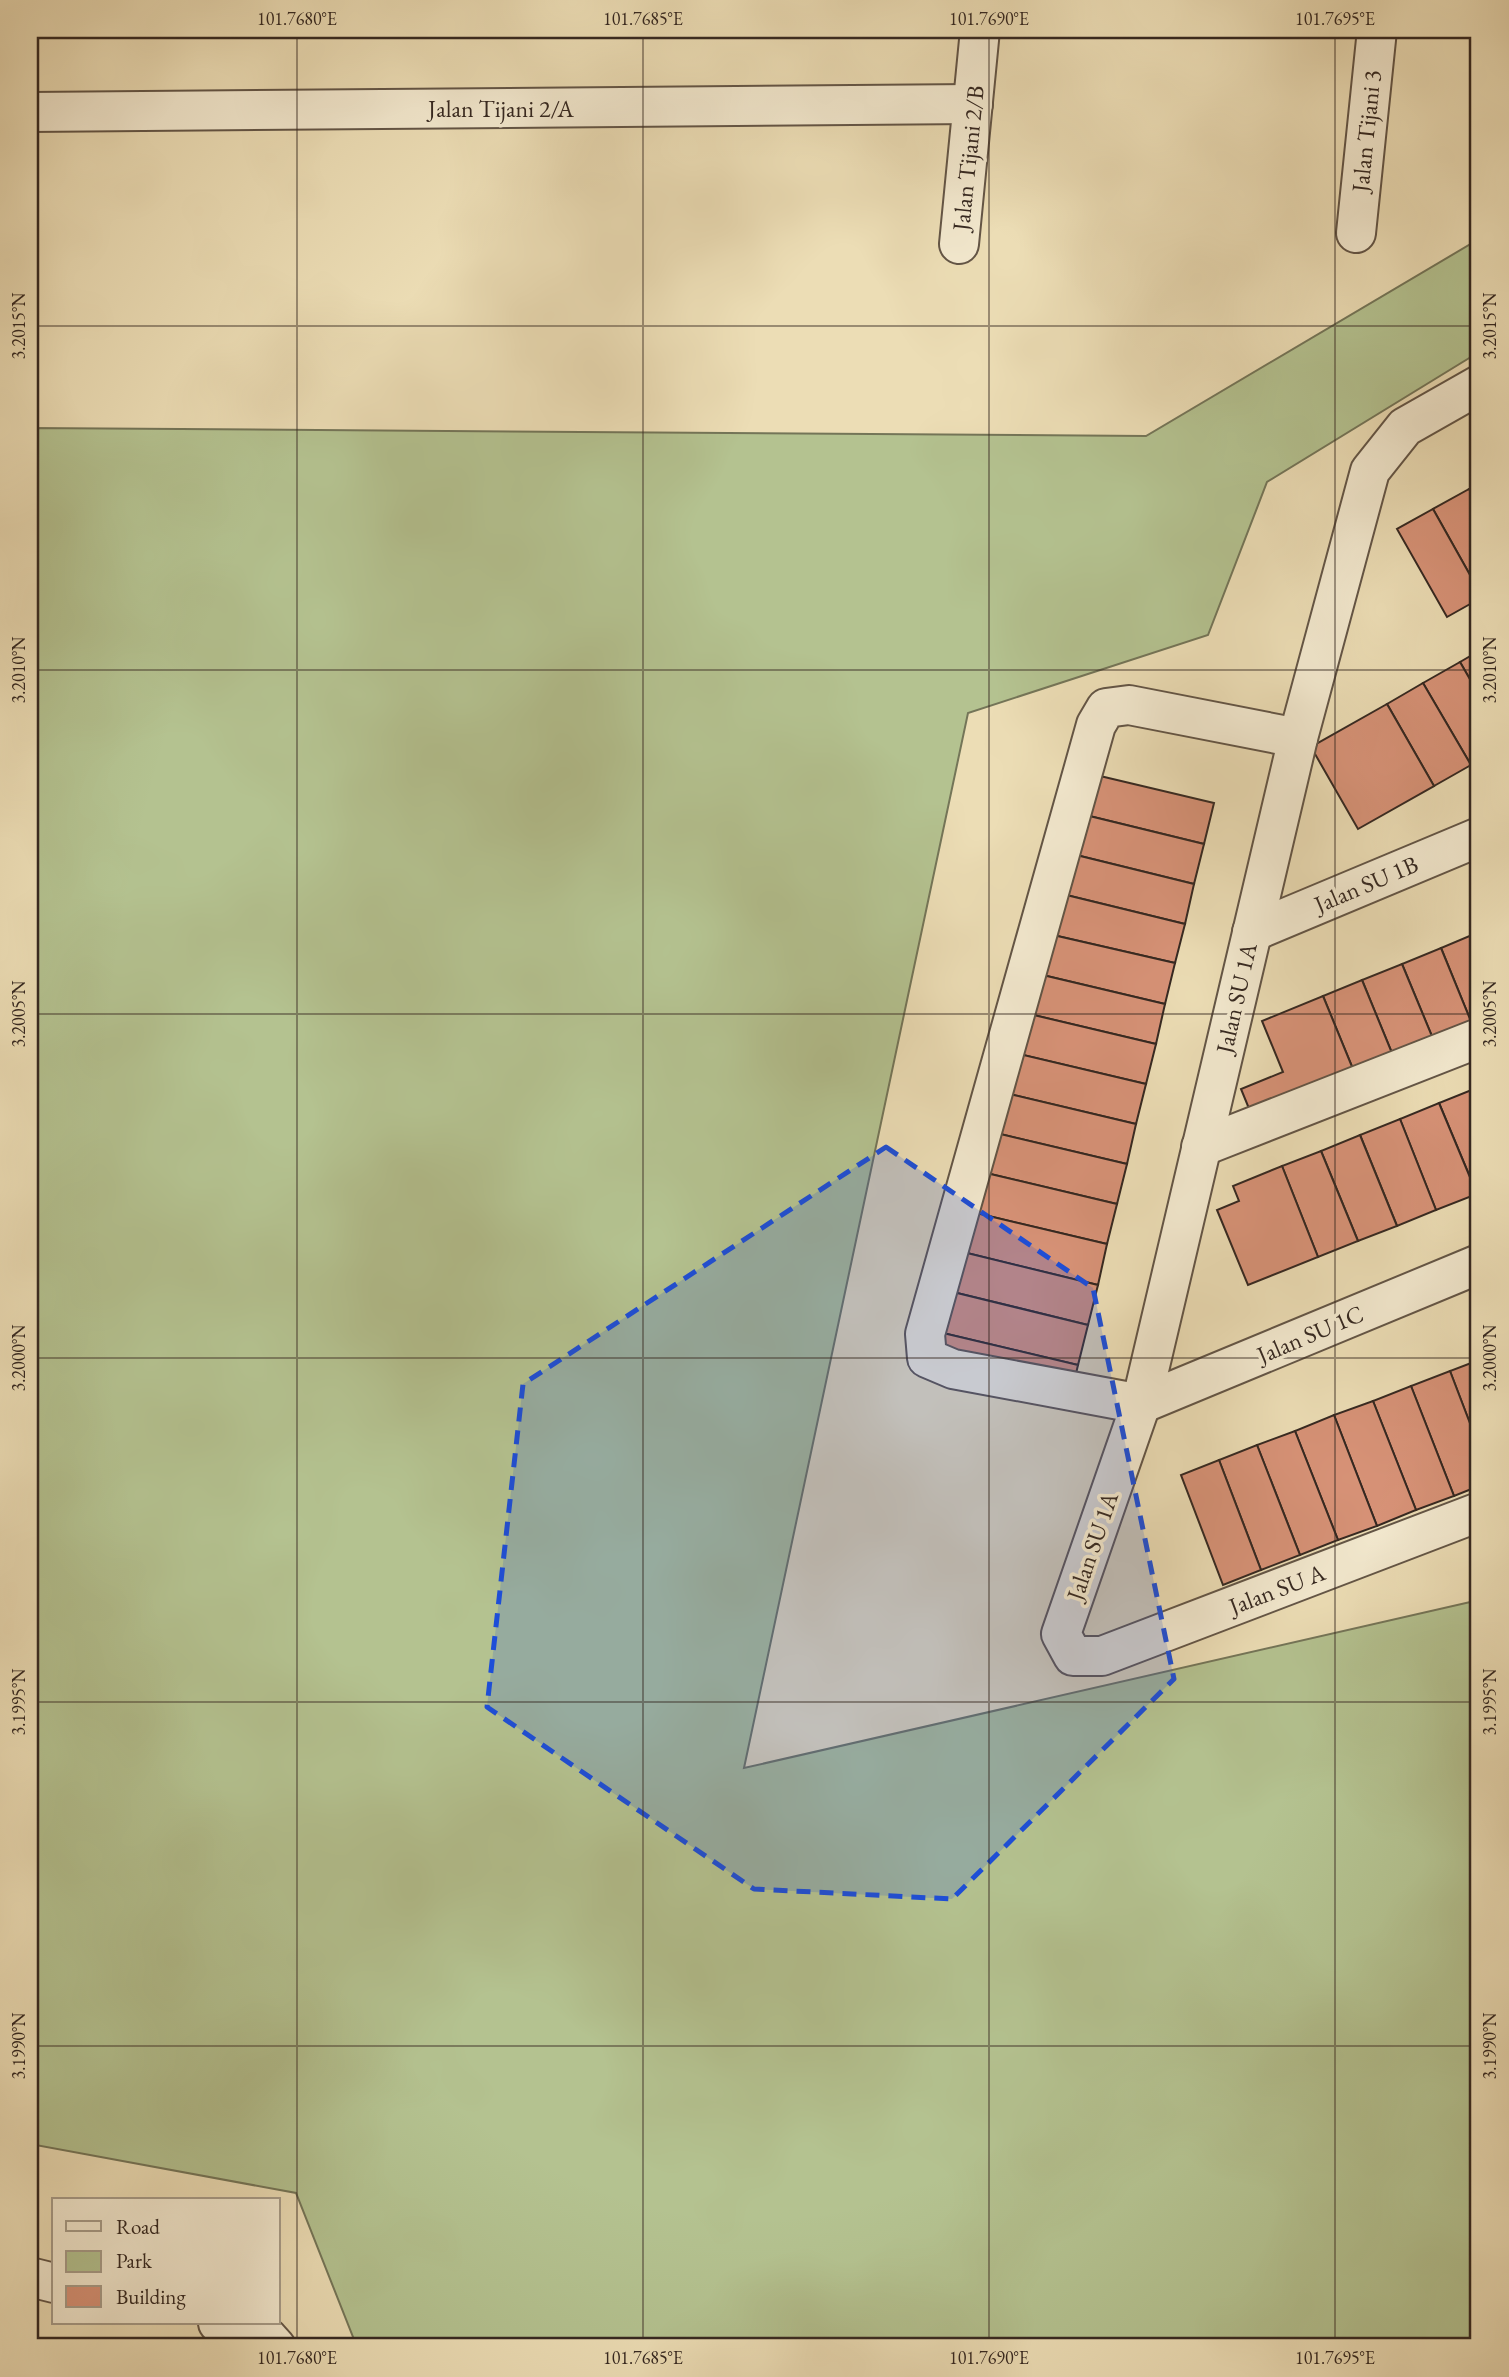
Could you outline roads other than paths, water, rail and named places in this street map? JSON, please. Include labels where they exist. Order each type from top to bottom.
[{"type":"street","name":"Jalan Tijani 2/B","points":[[959,244],[980,30]]},
{"type":"street","name":"Jalan Tijani 3","points":[[1356,233],[1377,30]]},
{"type":"street","name":"Jalan Tijani 2/A","points":[[30,112],[973,104]]},
{"type":"street","name":"Jalan SU 1A","points":[[1073,1656],[1061,1634],[1141,1404],[1298,738],[1370,471],[1405,428],[1479,385]]},
{"type":"street","points":[[1141,1404],[953,1369],[927,1358],[925,1334],[1096,725],[1106,708],[1129,705],[1298,738]]},
{"type":"street","name":"Jalan SU 1B","points":[[1252,932],[1479,837]]},
{"type":"street","points":[[1201,1147],[1479,1038]]},
{"type":"street","name":"Jalan SU 1C","points":[[1141,1404],[1479,1264]]},
{"type":"street","name":"Jalan SU A","points":[[1073,1656],[1102,1656],[1479,1512]]},
{"type":"street","points":[[30,2277],[52,2282]]},
{"type":"street","points":[[222,2324],[267,2337],[276,2347]]}]
